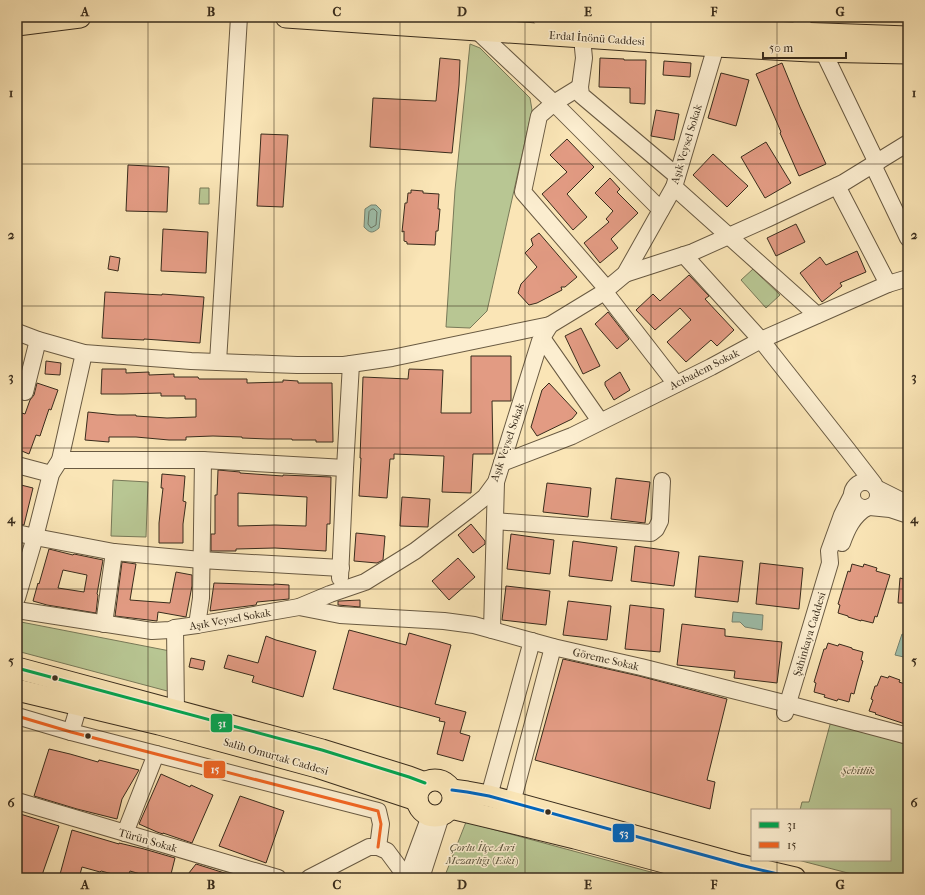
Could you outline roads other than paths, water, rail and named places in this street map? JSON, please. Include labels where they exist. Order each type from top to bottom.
[{"type":"main road","points":[[17,25],[80,17]]},
{"type":"main road","name":"Erdal İnönü Caddesi","points":[[286,17],[584,37],[717,31],[803,25],[908,37]]},
{"type":"main road","name":"Erdal İnönü Caddesi","points":[[543,17],[717,31],[811,51],[908,53]]},
{"type":"main road","name":"Salih Omurtak Caddesi","points":[[18,667],[322,750],[409,777],[436,802]]},
{"type":"main road","name":"Salih Omurtak Caddesi","points":[[20,693],[159,724],[317,767],[436,802],[723,878]]},
{"type":"main road","name":"Salih Omurtak Caddesi","points":[[436,802],[467,792],[489,796],[734,863],[795,878]]},
{"type":"street","points":[[218,362],[239,17]]},
{"type":"street","points":[[476,30],[554,103],[661,210]]},
{"type":"street","name":"Aşık Veysel Sokak","points":[[17,610],[152,631],[170,630],[299,607],[366,582],[415,551],[485,497],[496,482],[540,341],[546,332],[625,274],[676,182],[717,31]]},
{"type":"street","points":[[584,37],[584,58],[580,87],[581,95],[676,182],[728,236],[817,315]]},
{"type":"street","points":[[823,51],[908,238]]},
{"type":"street","points":[[580,87],[554,103],[539,116],[523,192],[605,290],[676,384]]},
{"type":"street","points":[[625,274],[693,252],[769,218],[837,186],[908,143]]},
{"type":"street","points":[[837,186],[888,284]]},
{"type":"street","points":[[684,255],[761,340],[847,449],[878,492],[877,501],[860,512],[853,519],[846,532],[839,553],[830,563]]},
{"type":"street","name":"Acıbadem Sokak","points":[[502,463],[572,436],[761,340],[888,284],[908,278]]},
{"type":"street","points":[[17,332],[38,340],[84,353],[218,362],[344,365],[546,332],[600,421]]},
{"type":"street","points":[[25,392],[38,340]]},
{"type":"street","points":[[17,598],[35,537],[51,474],[60,460],[84,353]]},
{"type":"street","points":[[340,591],[351,364]]},
{"type":"street","points":[[847,449],[851,469],[852,493],[855,503],[862,508],[868,507],[890,509],[908,515]]},
{"type":"street","points":[[60,460],[203,460],[345,468]]},
{"type":"street","points":[[197,625],[201,598],[203,460]]},
{"type":"street","points":[[17,465],[51,474]]},
{"type":"street","points":[[495,521],[651,533],[656,529],[660,520],[662,481]]},
{"type":"street","points":[[492,630],[496,482]]},
{"type":"street","points":[[830,563],[828,550],[854,487],[861,482],[865,482],[908,504]]},
{"type":"street","points":[[17,533],[114,552],[201,560],[341,568]]},
{"type":"street","points":[[104,624],[114,552]]},
{"type":"street","name":"Şahinkaya Caddesi","points":[[787,708],[830,563]]},
{"type":"street","name":"Göreme Sokak","points":[[299,607],[340,616],[444,621],[474,625],[553,647],[648,669],[787,708],[908,736]]},
{"type":"street","points":[[175,628],[176,711]]},
{"type":"street","points":[[489,796],[532,641]]},
{"type":"street","points":[[512,803],[553,647]]},
{"type":"street","points":[[71,732],[79,705]]},
{"type":"street","points":[[17,716],[71,732],[378,811],[381,824],[378,846]]},
{"type":"street","points":[[125,833],[156,754]]},
{"type":"street","name":"Türün Sokak","points":[[17,801],[278,878]]},
{"type":"street","points":[[407,878],[436,802]]},
{"type":"street","points":[[421,878],[436,802]]},
{"type":"street","points":[[309,878],[369,846],[378,846],[387,851],[407,878]]},
{"type":"water","points":[[371,205],[376,205],[381,210],[379,228],[371,232],[364,227],[365,209]]},
{"type":"water","points":[[733,612],[763,615],[762,630],[745,627],[740,622],[732,622]]},
{"type":"water","points":[[902,634],[908,636],[908,658],[895,655]]},
{"type":"park label","name":"Şehitlik","points":[[858,770]]},
{"type":"park label","name":"Çorlu İlçe Asri Mezarlığı (Eski)","points":[[482,853]]}]
